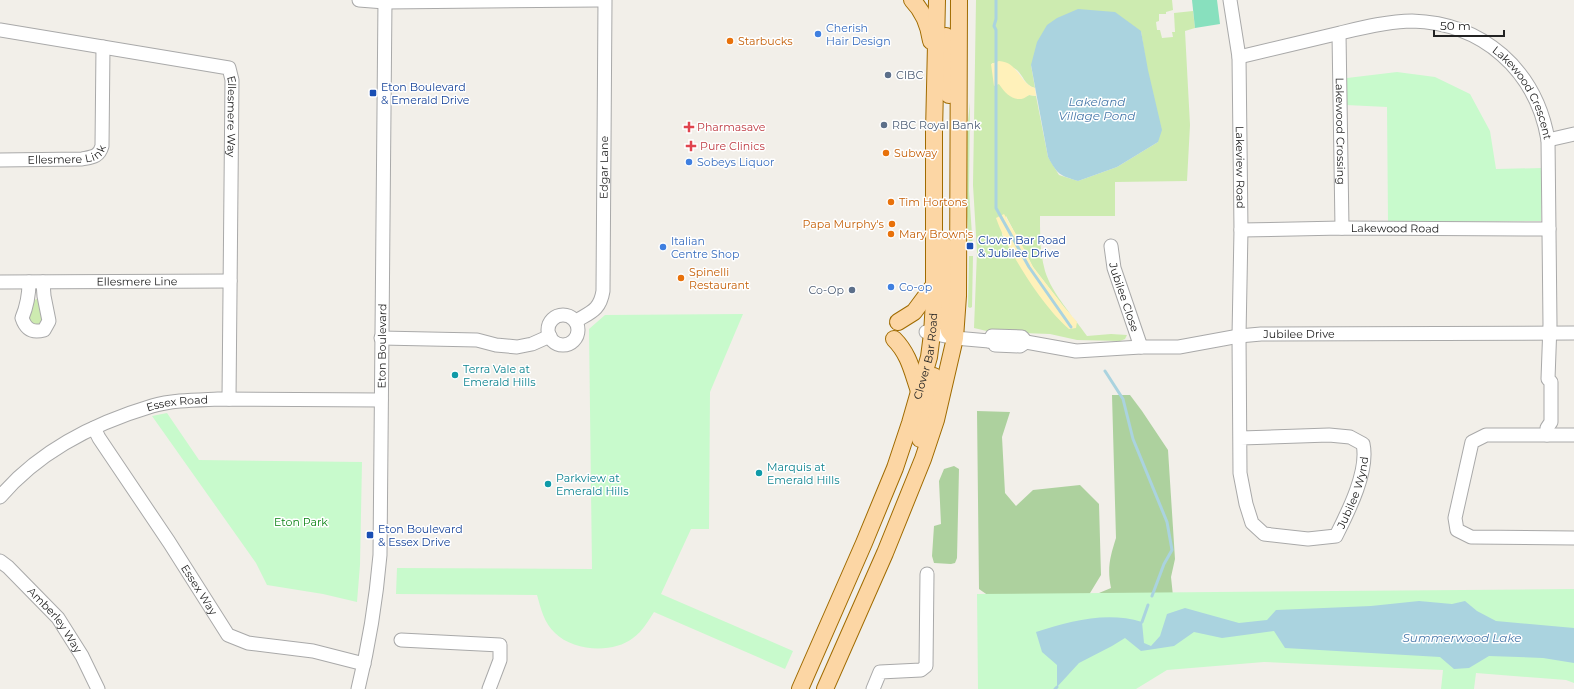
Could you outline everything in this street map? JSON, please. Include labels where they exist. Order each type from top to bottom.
[{"type":"main road","points":[[912,0],[916,4],[930,31],[936,62]]},
{"type":"main road","name":"Clover Bar Road","points":[[800,689],[895,468],[910,424],[929,356],[929,333],[934,285],[934,132],[937,0]]},
{"type":"main road","points":[[946,0],[946,40],[950,109],[959,157]]},
{"type":"main road","points":[[825,689],[885,553],[923,459],[936,420],[955,338],[958,296],[959,0]]},
{"type":"main road","points":[[934,132],[943,206],[944,312],[948,331],[955,338]]},
{"type":"main road","points":[[898,322],[914,312],[934,285]]},
{"type":"main road","points":[[908,494],[937,358],[937,345],[929,333]]},
{"type":"main road","points":[[894,339],[903,348],[910,363],[919,391]]},
{"type":"street","points":[[359,0],[599,0]]},
{"type":"street","name":"Edgar Lane","points":[[576,321],[597,309],[600,304],[603,291],[606,0]]},
{"type":"street","name":"Lakeview Road","points":[[1230,0],[1239,56],[1241,230],[1239,336]]},
{"type":"street","name":"Eton Boulevard","points":[[358,689],[374,614],[380,555],[385,1]]},
{"type":"street","name":"Lakewood Crescent","points":[[1239,56],[1370,26],[1411,21],[1456,28],[1496,50],[1510,62],[1522,76],[1532,90],[1545,120],[1548,140],[1550,333],[1548,379],[1543,383],[1543,422],[1547,432]]},
{"type":"street","name":"Ellesmere Way","points":[[0,30],[229,68],[232,80],[229,399]]},
{"type":"street","name":"Lakewood Crossing","points":[[1339,34],[1342,228]]},
{"type":"street","name":"Ellesmere Link","points":[[0,160],[82,159],[95,157],[101,152],[103,48]]},
{"type":"street","points":[[1548,140],[1574,134]]},
{"type":"street","name":"Lakewood Road","points":[[1241,230],[1342,228],[1549,229]]},
{"type":"street","name":"Jubilee Close","points":[[1111,246],[1114,268],[1141,347]]},
{"type":"street","name":"Ellesmere Line","points":[[0,282],[230,281]]},
{"type":"street","points":[[29,282],[26,311],[22,318],[27,327],[31,331],[36,332],[44,330],[49,321],[43,282]]},
{"type":"street","points":[[563,315],[576,321],[578,331],[577,336],[571,343],[566,345],[557,343],[550,336],[549,327],[554,318],[563,315]]},
{"type":"street","name":"Jubilee Drive","points":[[955,338],[990,341],[992,336],[1022,337],[1026,342],[1076,351],[1141,347],[1179,347],[1239,336],[1261,334],[1574,332]]},
{"type":"street","points":[[929,333],[955,338]]},
{"type":"street","points":[[381,338],[477,340],[496,345],[517,347],[532,344],[550,336]]},
{"type":"street","name":"Jubilee Wynd","points":[[1239,336],[1240,472],[1246,504],[1252,523],[1264,534],[1275,536],[1308,539],[1336,536],[1345,518],[1363,468],[1365,454],[1363,444],[1350,437],[1329,435],[1240,438]]},
{"type":"street","name":"Essex Road","points":[[0,497],[8,487],[54,448],[94,428],[152,406],[193,400],[229,399],[381,400]]},
{"type":"street","name":"Essex Way","points":[[94,428],[99,438],[169,542],[228,635],[248,644],[313,651],[364,664]]},
{"type":"street","points":[[1574,435],[1547,432],[1486,435],[1472,442],[1455,518],[1457,530],[1472,537],[1574,538]]},
{"type":"street","name":"Amberley Way","points":[[0,561],[8,567],[58,618],[82,656],[98,689]]},
{"type":"street","points":[[873,689],[880,672],[921,670],[926,666],[927,574]]},
{"type":"street","points":[[401,640],[500,645],[500,660],[489,689]]},
{"type":"green space","points":[[976,0],[1172,0],[1173,10],[1166,12],[1166,14],[1159,14],[1159,21],[1156,22],[1157,30],[1160,30],[1162,38],[1173,37],[1172,32],[1175,32],[1174,13],[1193,11],[1195,28],[1185,31],[1190,125],[1187,181],[1115,182],[1115,216],[1040,216],[1041,251],[1048,280],[1074,318],[1033,267],[1006,216],[1002,235],[1028,278],[1062,322],[1077,322],[1087,336],[1111,334],[1127,335],[1125,339],[1120,341],[1077,340],[1050,334],[991,332],[974,328],[977,252],[973,185]],"holes":[[[1141,31],[1158,142],[1117,167],[1078,181],[1059,175],[1048,157],[1036,96],[1027,96],[999,84],[992,63],[1005,65],[1017,70],[1024,80],[1035,88],[1031,65]]]},
{"type":"green space","points":[[1192,0],[1217,0],[1220,24],[1195,28]]},
{"type":"green space","points":[[1397,72],[1435,77],[1470,94],[1490,131],[1496,169],[1542,168],[1541,221],[1388,222],[1387,107],[1346,105],[1347,78]]},
{"type":"green space","points":[[970,102],[969,191],[973,249],[969,247],[966,201],[966,139]]},
{"type":"green space","points":[[969,256],[973,256],[972,307],[970,308],[968,307]]},
{"type":"green space","points":[[37,299],[44,317],[40,326],[30,325],[28,315],[34,300]]},
{"type":"green space","points":[[743,314],[710,392],[709,529],[691,529],[661,594],[793,651],[785,669],[654,612],[640,632],[625,643],[604,648],[593,648],[572,644],[555,633],[548,625],[537,595],[396,594],[397,568],[592,569],[589,329],[605,315]]},
{"type":"green space","points":[[1112,395],[1130,395],[1168,450],[1175,559],[1171,577],[1173,596],[999,603],[979,589],[977,411],[1010,412],[1002,437],[1005,493],[1016,506],[1033,490],[1080,485],[1099,504],[1101,575],[1087,598],[1111,588],[1109,574],[1110,563],[1116,538]]},
{"type":"green space","name":"Eton Park","points":[[167,413],[199,460],[362,462],[360,565],[357,602],[323,594],[267,585],[256,563],[152,416]]},
{"type":"green space","points":[[954,466],[959,469],[957,558],[955,563],[951,564],[934,563],[932,556],[934,526],[941,524],[939,481],[944,469]]},
{"type":"green space","points":[[1574,589],[1574,683],[1566,680],[1476,673],[1474,689],[1441,689],[1443,670],[1264,662],[1167,670],[1136,689],[978,689],[977,594]]},
{"type":"sand","points":[[999,61],[1006,62],[1011,65],[1026,83],[1035,88],[1036,96],[1029,95],[1025,98],[1016,99],[1008,95],[999,84],[994,86],[991,64]]},
{"type":"sand","points":[[1004,214],[1033,267],[1077,322],[1076,328],[1069,329],[1059,319],[1037,293],[1027,278],[1001,232],[996,218]]},
{"type":"water","name":"Lakeland Village Pond","points":[[1078,9],[1115,12],[1141,31],[1148,70],[1162,130],[1158,142],[1117,167],[1078,181],[1060,174],[1054,168],[1048,157],[1031,65],[1037,42],[1047,25],[1057,18]]},
{"type":"water","name":"Summerwood Lake","points":[[1419,601],[1452,604],[1465,601],[1477,611],[1496,621],[1574,628],[1574,663],[1543,658],[1489,656],[1469,668],[1454,669],[1440,657],[1285,648],[1274,631],[1222,638],[1194,632],[1174,646],[1141,651],[1125,638],[1079,663],[1057,687],[1057,665],[1042,652],[1036,632],[1075,621],[1102,617],[1115,617],[1142,622],[1144,643],[1151,646],[1160,636],[1167,614],[1185,608],[1239,623],[1267,620],[1276,610],[1371,606]]},
{"type":"waterway","points":[[996,0],[996,19],[994,26],[996,30],[996,208],[1029,267],[1071,327]]},
{"type":"waterway","points":[[1105,371],[1123,399],[1133,439],[1167,522],[1172,550],[1164,564],[1152,596]]},
{"type":"waterway","points":[[1142,622],[1148,605]]},
{"type":"place","name":"Cherish Hair Design","points":[[818,34]]},
{"type":"place","name":"Starbucks","points":[[730,41]]},
{"type":"place","name":"CIBC","points":[[888,75]]},
{"type":"place","name":"Eton Boulevard & Emerald Drive","points":[[373,93]]},
{"type":"place","name":"RBC Royal Bank","points":[[884,125]]},
{"type":"place","name":"Pharmasave","points":[[689,127]]},
{"type":"place","name":"Pure Clinics","points":[[691,146]]},
{"type":"place","name":"Subway","points":[[886,153]]},
{"type":"place","name":"Sobeys Liquor","points":[[689,162]]},
{"type":"place","name":"Tim Hortons","points":[[891,202]]},
{"type":"place","name":"Papa Murphy's","points":[[892,224]]},
{"type":"place","name":"Mary Brown's","points":[[891,234]]},
{"type":"place","name":"Clover Bar Road & Jubilee Drive","points":[[970,246]]},
{"type":"place","name":"Italian Centre Shop","points":[[663,247]]},
{"type":"place","name":"Spinelli Restaurant","points":[[681,278]]},
{"type":"place","name":"Co-op","points":[[891,287]]},
{"type":"place","name":"Co-Op","points":[[852,290]]},
{"type":"place","name":"Terra Vale at Emerald Hills","points":[[455,375]]},
{"type":"place","name":"Marquis at Emerald Hills","points":[[759,473]]},
{"type":"place","name":"Parkview at Emerald Hills","points":[[548,484]]},
{"type":"place","name":"Eton Boulevard & Essex Drive","points":[[370,535]]}]
